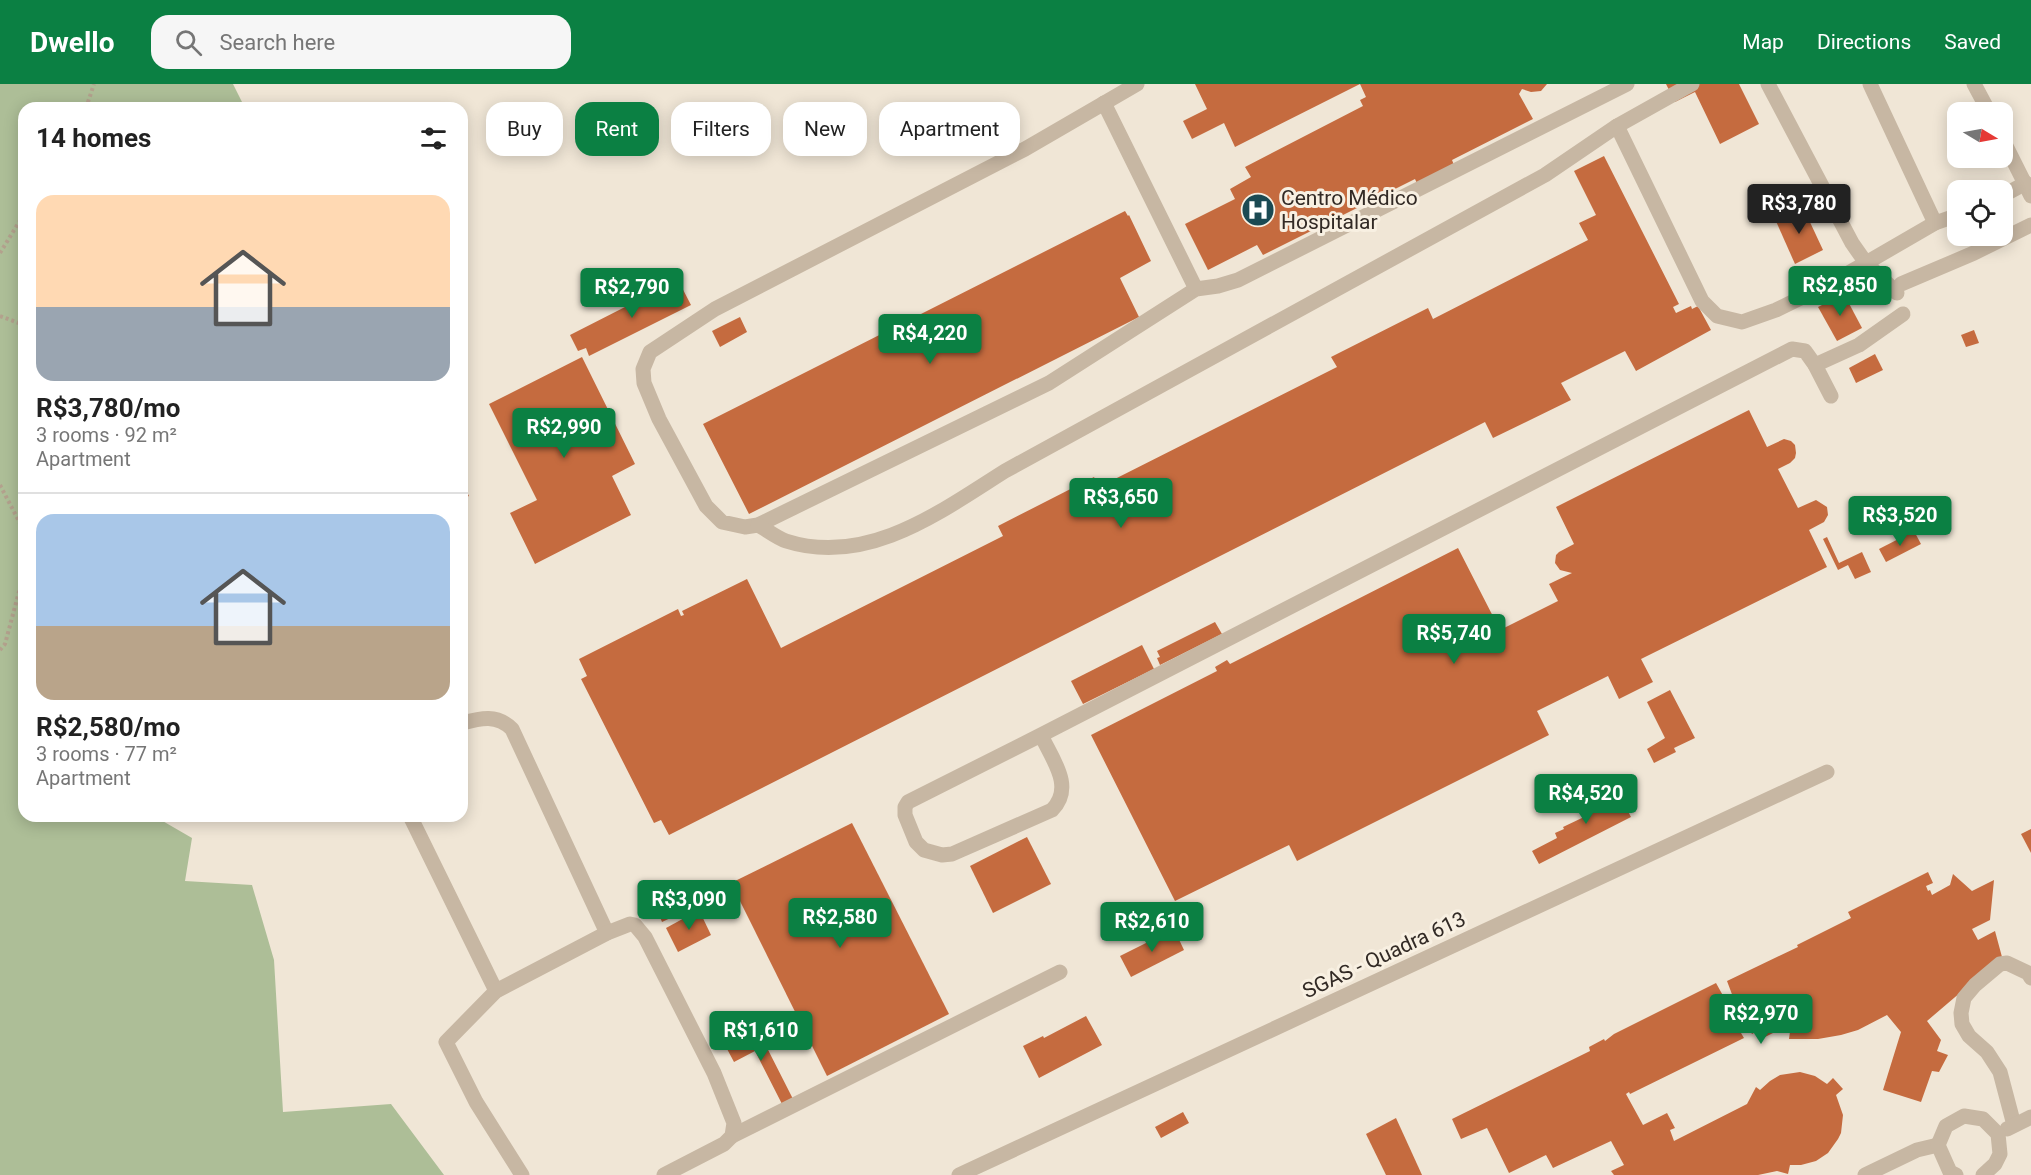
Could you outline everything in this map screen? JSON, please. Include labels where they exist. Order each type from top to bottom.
[{"type":"lane","points":[[1137,84],[1025,149],[715,309],[650,352],[643,369],[644,383],[658,418],[706,506],[722,522],[745,527],[758,525],[1049,382],[1196,289],[1238,280],[1612,88],[1627,84]]},
{"type":"lane","points":[[758,525],[785,540],[819,547],[843,548],[868,543],[922,523],[1005,471],[1545,175],[1617,126],[1692,84]]},
{"type":"lane","points":[[1768,84],[1852,243],[1866,263],[1899,288],[2031,225]]},
{"type":"lane","points":[[1870,84],[1935,223]]},
{"type":"lane","points":[[1974,84],[1984,102]]},
{"type":"lane","points":[[1104,103],[1196,289]]},
{"type":"lane","points":[[1617,126],[1702,301],[1716,316],[1742,322],[1776,310],[1829,284],[1947,218]]},
{"type":"lane","points":[[2013,159],[2029,189],[2013,193]]},
{"type":"lane","points":[[1815,365],[1859,345],[1903,314]]},
{"type":"lane","points":[[1041,735],[1060,775],[1063,789],[1061,801],[1052,810],[952,854],[934,854],[924,850],[916,842],[905,815],[908,802],[1792,349],[1805,351],[1831,396]]},
{"type":"lane","points":[[468,722],[494,718],[505,722],[512,729],[607,933]]},
{"type":"lane","name":"SGAS - Quadra 613","points":[[959,1175],[1827,772]]},
{"type":"lane","points":[[413,822],[496,991]]},
{"type":"lane","points":[[522,1175],[476,1102],[446,1042],[496,991],[607,933],[630,924],[640,930],[714,1072],[734,1123],[732,1136]]},
{"type":"lane","points":[[2014,1125],[2000,1072],[1987,1052],[1969,1036],[1962,1024],[1961,1013],[1964,998],[1975,985],[2000,964],[2007,963],[2028,973],[2031,978]]},
{"type":"lane","points":[[664,1175],[724,1144],[732,1136],[1060,972]]},
{"type":"lane","points":[[1949,1174],[1938,1144],[1946,1126],[1964,1116],[1983,1119],[1998,1134],[2000,1154],[1997,1170],[1983,1175]]},
{"type":"lane","points":[[1998,1134],[2031,1117]]},
{"type":"lane","points":[[1865,1175],[1917,1150],[1938,1144]]},
{"type":"path","points":[[88,102],[94,84]]},
{"type":"path","points":[[0,253],[18,224]]},
{"type":"path","points":[[0,316],[18,323]]},
{"type":"path","points":[[0,485],[18,520]]},
{"type":"path","points":[[0,650],[5,644],[18,595]]},
{"type":"green space","points":[[0,84],[233,84],[242,102],[18,102],[18,822],[164,822],[192,838],[185,881],[252,885],[274,960],[283,1112],[391,1104],[444,1175],[0,1175]]},
{"type":"building","points":[[1195,84],[1360,84],[1235,147],[1224,123],[1192,139],[1183,121],[1207,109]]},
{"type":"building","points":[[1360,84],[1547,84],[1541,91],[1531,92],[1522,89],[1519,94],[1533,119],[1452,160],[1456,170],[1419,188],[1415,179],[1263,255],[1257,245],[1208,270],[1185,224],[1235,199],[1230,189],[1251,177],[1245,167],[1363,106],[1360,100],[1366,97]]},
{"type":"building","points":[[1666,84],[1739,84],[1759,124],[1720,144],[1695,92],[1675,102]]},
{"type":"building","points":[[1604,156],[1679,304],[1673,307],[1676,313],[1691,306],[1692,309],[1698,306],[1711,330],[1636,371],[1625,351],[1561,383],[1571,400],[1493,438],[1485,422],[669,835],[661,820],[654,823],[581,679],[587,676],[579,659],[678,609],[681,616],[684,615],[682,611],[747,579],[781,648],[1003,536],[998,526],[1094,477],[1099,487],[1337,367],[1331,357],[1428,308],[1433,319],[1588,240],[1579,223],[1596,215],[1574,171]]},
{"type":"building","points":[[1802,205],[1823,250],[1795,264],[1775,219]]},
{"type":"building","points":[[1125,211],[1151,261],[1120,278],[1139,317],[749,514],[703,424]]},
{"type":"building","points":[[678,280],[691,305],[589,356],[586,348],[578,351],[570,335]]},
{"type":"building","points":[[1844,294],[1862,328],[1837,341],[1818,307]]},
{"type":"building","points":[[740,317],[747,332],[720,347],[712,331]]},
{"type":"building","points":[[1974,330],[1979,343],[1966,347],[1961,335]]},
{"type":"building","points":[[1875,354],[1883,370],[1856,383],[1849,368]]},
{"type":"building","points":[[582,357],[635,464],[612,476],[631,515],[535,564],[510,513],[537,500],[489,404]]},
{"type":"building","points":[[1749,410],[1767,447],[1784,439],[1795,445],[1795,458],[1778,469],[1798,508],[1816,500],[1827,507],[1828,515],[1824,522],[1809,530],[1827,567],[1641,659],[1653,682],[1619,699],[1608,676],[1537,711],[1549,735],[1297,861],[1289,845],[1175,901],[1091,735],[1217,671],[1215,667],[1227,660],[1230,664],[1458,548],[1500,630],[1558,601],[1549,584],[1572,573],[1560,570],[1555,563],[1559,552],[1574,544],[1556,507]]},
{"type":"building","points":[[1914,531],[1921,544],[1886,562],[1879,549]]},
{"type":"building","points":[[1827,537],[1839,563],[1862,552],[1871,572],[1855,579],[1848,565],[1838,570],[1823,539]]},
{"type":"building","points":[[1215,622],[1222,634],[1160,665],[1157,651]]},
{"type":"building","points":[[1142,645],[1154,669],[1083,704],[1071,681]]},
{"type":"building","points":[[1670,690],[1695,738],[1674,748],[1676,752],[1654,763],[1647,749],[1665,738],[1647,702]]},
{"type":"building","points":[[1618,792],[1631,817],[1539,864],[1532,851],[1557,838],[1555,833],[1564,829],[1563,827],[1584,817],[1579,806],[1604,793],[1606,798]]},
{"type":"building","points":[[852,823],[949,1014],[827,1076],[731,883]]},
{"type":"building","points":[[2031,829],[2031,853],[2021,834]]},
{"type":"building","points":[[1027,837],[1051,884],[993,913],[970,866]]},
{"type":"building","points":[[1928,872],[1933,883],[1926,886],[1932,895],[1950,885],[1953,874],[1972,891],[1994,880],[1990,920],[1972,929],[1978,940],[1995,931],[2002,957],[1927,1021],[1941,1040],[1937,1051],[1948,1055],[1939,1072],[1932,1071],[1921,1102],[1883,1090],[1901,1032],[1887,1015],[1858,1030],[1818,1039],[1789,1039],[1791,1024],[1765,1037],[1761,1029],[1752,1034],[1749,1029],[1741,1033],[1744,1038],[1626,1094],[1643,1125],[1667,1113],[1675,1128],[1670,1130],[1674,1141],[1747,1104],[1756,1087],[1760,1090],[1780,1075],[1800,1072],[1815,1076],[1827,1084],[1833,1078],[1843,1089],[1836,1095],[1843,1115],[1841,1133],[1828,1153],[1816,1161],[1790,1165],[1788,1174],[1777,1171],[1758,1175],[1614,1175],[1611,1171],[1624,1165],[1611,1141],[1553,1168],[1546,1155],[1509,1173],[1487,1128],[1461,1139],[1452,1119],[1590,1051],[1589,1047],[1604,1039],[1605,1041],[1614,1034],[1716,983],[1726,1001],[1733,997],[1727,981],[1798,947],[1797,945],[1851,918],[1848,912]]},
{"type":"building","points":[[674,904],[679,914],[662,922],[658,912]]},
{"type":"building","points":[[699,910],[711,935],[678,952],[666,928]]},
{"type":"building","points":[[1174,929],[1184,950],[1131,977],[1120,956]]},
{"type":"building","points":[[1086,1016],[1102,1045],[1039,1078],[1023,1046],[1043,1036],[1044,1038]]},
{"type":"building","points":[[758,1030],[793,1099],[782,1104],[755,1051],[734,1062],[726,1047]]},
{"type":"building","points":[[1183,1112],[1189,1123],[1161,1138],[1155,1127]]},
{"type":"building","points":[[1396,1118],[1422,1175],[1386,1175],[1366,1134]]},
{"type":"place","name":"Centro Médico Hospitalar","points":[[1258,210]]}]
